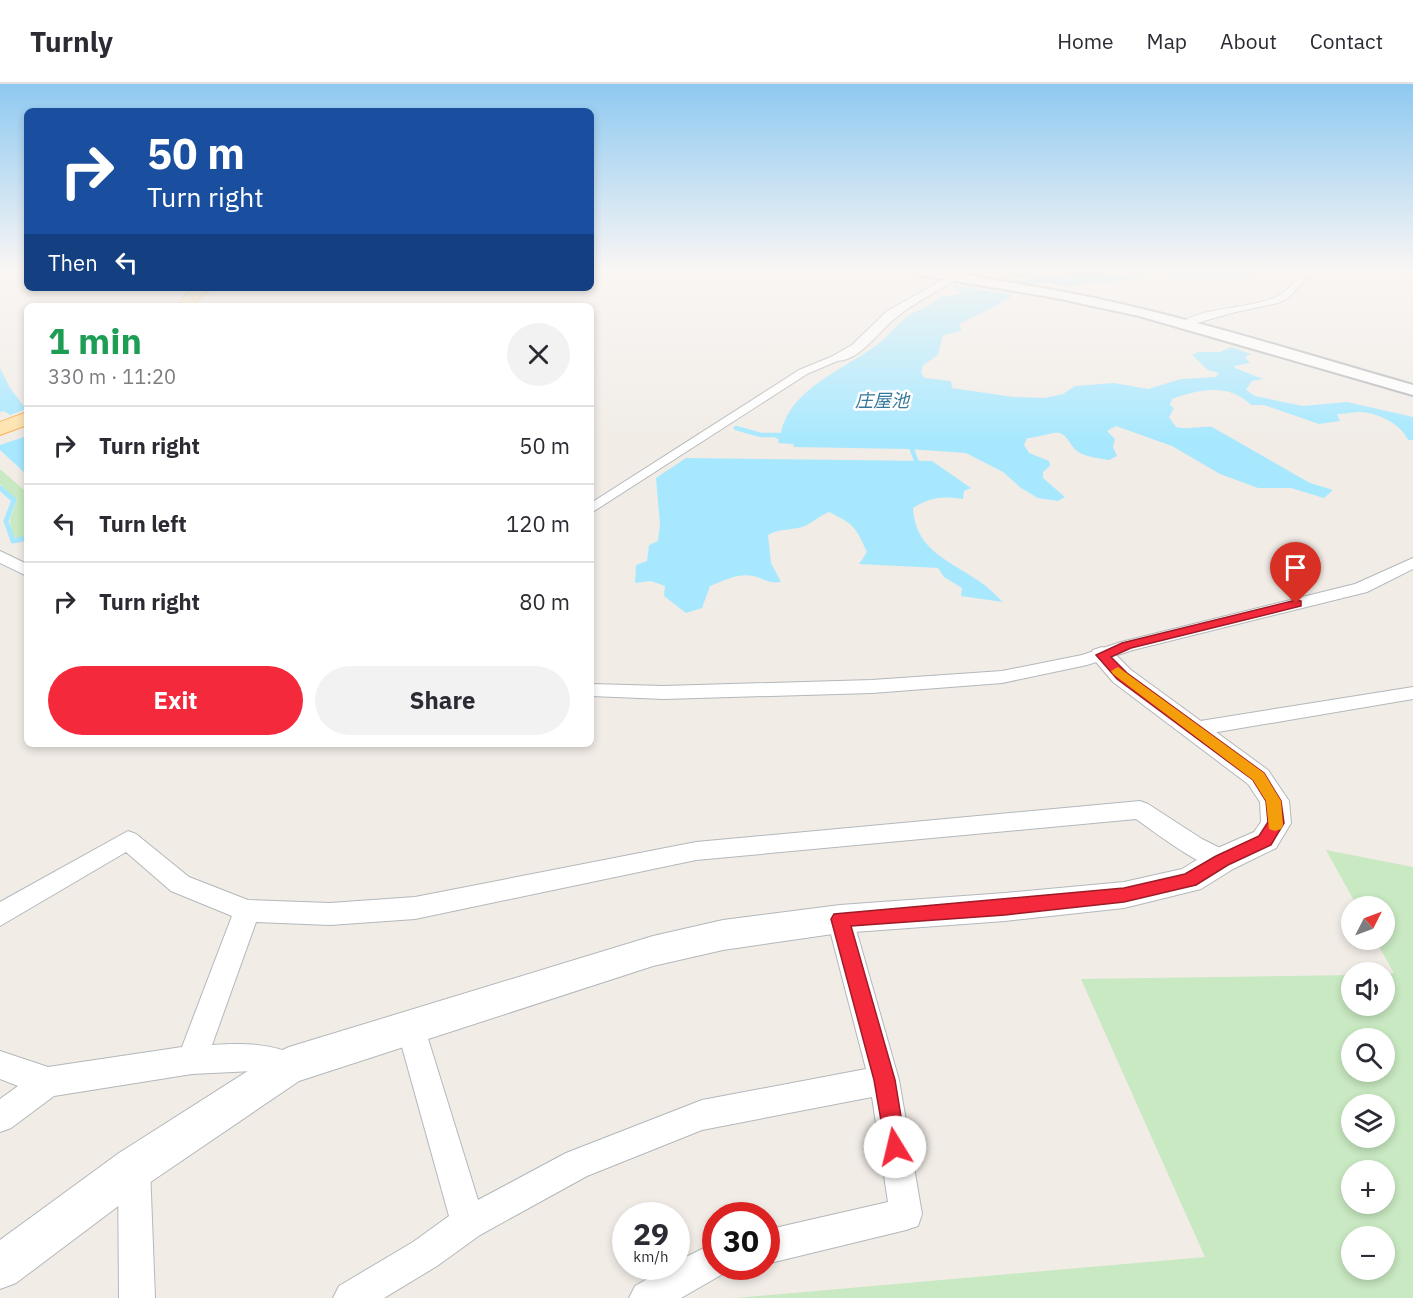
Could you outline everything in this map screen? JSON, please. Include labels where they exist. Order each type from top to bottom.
[{"type":"main road","points":[[1202,328],[1413,390]]},
{"type":"main road","points":[[0,429],[24,419]]},
{"type":"street","points":[[594,507],[802,372],[857,348],[878,328]]},
{"type":"street","points":[[3,561],[24,570]]},
{"type":"street","points":[[594,690],[660,693],[907,685],[997,678],[1102,655],[1127,646],[1361,588],[1413,564]]},
{"type":"street","points":[[0,1267],[134,1168],[289,1066],[653,951],[723,935],[840,919],[1005,907],[1124,895],[1190,880],[1222,860],[1265,840],[1276,823],[1274,801],[1258,777],[1122,676],[1102,655]]},
{"type":"street","points":[[1194,729],[1413,693]]},
{"type":"street","points":[[0,915],[128,840],[180,884],[247,911],[330,914],[415,908],[696,851],[1140,810],[1194,846],[1222,860]]},
{"type":"street","points":[[192,1060],[247,911]]},
{"type":"street","points":[[780,1244],[906,1214],[884,1080],[840,919]]},
{"type":"street","points":[[411,1029],[468,1223]]},
{"type":"street","points":[[0,1117],[48,1082],[192,1060],[253,1057],[289,1066]]},
{"type":"street","points":[[0,1065],[48,1082]]},
{"type":"street","points":[[351,1298],[425,1254],[468,1223],[577,1164],[702,1115],[884,1080]]},
{"type":"street","points":[[134,1168],[137,1298]]},
{"type":"street","points":[[647,1298],[702,1267]]},
{"type":"green space","points":[[0,469],[24,490],[24,537],[16,538],[11,534],[10,519],[17,500],[0,484]]},
{"type":"green space","points":[[1326,850],[1413,867],[1413,1298],[735,1298],[1205,1257],[1081,979],[1341,975],[1341,1016],[1395,1016],[1395,962],[1388,962],[1381,950],[1395,950],[1395,896],[1351,896]]},
{"type":"water","name":"庄屋池","points":[[896,328],[961,328],[962,331],[943,335],[938,355],[923,365],[921,373],[925,378],[951,381],[952,388],[1013,397],[1045,398],[1063,394],[1075,386],[1114,383],[1148,389],[1181,379],[1216,377],[1219,373],[1208,370],[1192,355],[1198,352],[1220,352],[1231,347],[1251,354],[1245,357],[1250,363],[1234,366],[1263,379],[1252,381],[1246,390],[1255,396],[1303,406],[1347,402],[1413,417],[1413,440],[1408,440],[1400,429],[1388,420],[1367,413],[1337,414],[1340,421],[1319,424],[1264,405],[1251,405],[1233,393],[1203,391],[1172,399],[1170,405],[1174,408],[1169,417],[1176,427],[1212,427],[1310,483],[1333,490],[1324,498],[1291,488],[1258,488],[1220,474],[1172,446],[1116,426],[1107,431],[1115,439],[1113,447],[1117,456],[1109,460],[1080,453],[1060,433],[1027,438],[1024,445],[1029,453],[1049,461],[1050,466],[1043,472],[1043,478],[1065,497],[1058,501],[1038,498],[1021,488],[1003,472],[966,453],[908,449],[794,447],[793,444],[778,443],[779,439],[775,438],[777,433],[781,433],[794,405],[806,393],[818,382],[883,340]]},
{"type":"water","points":[[0,368],[24,410],[10,415],[4,411],[0,412]]},
{"type":"water","points":[[24,437],[24,472],[0,450],[0,445]]},
{"type":"water","points":[[686,458],[932,461],[971,488],[964,491],[963,499],[937,498],[913,508],[915,523],[921,536],[939,555],[986,586],[1003,602],[961,596],[962,588],[944,577],[938,568],[859,564],[867,552],[860,537],[853,527],[829,512],[802,527],[768,535],[771,563],[781,582],[772,582],[747,575],[731,578],[710,586],[702,608],[686,613],[664,596],[665,586],[651,581],[635,583],[636,565],[647,561],[649,545],[658,541],[660,525],[656,478]]},
{"type":"waterway","points":[[736,428],[761,435],[784,435]]},
{"type":"waterway","points":[[909,442],[918,465]]},
{"type":"waterway","points":[[0,488],[14,500],[6,521],[13,541],[24,539]]},
{"type":"slow traffic","points":[[1118,671],[1258,777],[1274,801],[1275,825]]},
{"type":"route","points":[[895,1147],[884,1080],[840,919],[1005,907],[1124,895],[1190,880],[1222,860],[1265,840],[1276,823],[1274,801],[1258,777],[1122,676],[1102,655],[1127,646],[1296,604]]}]
